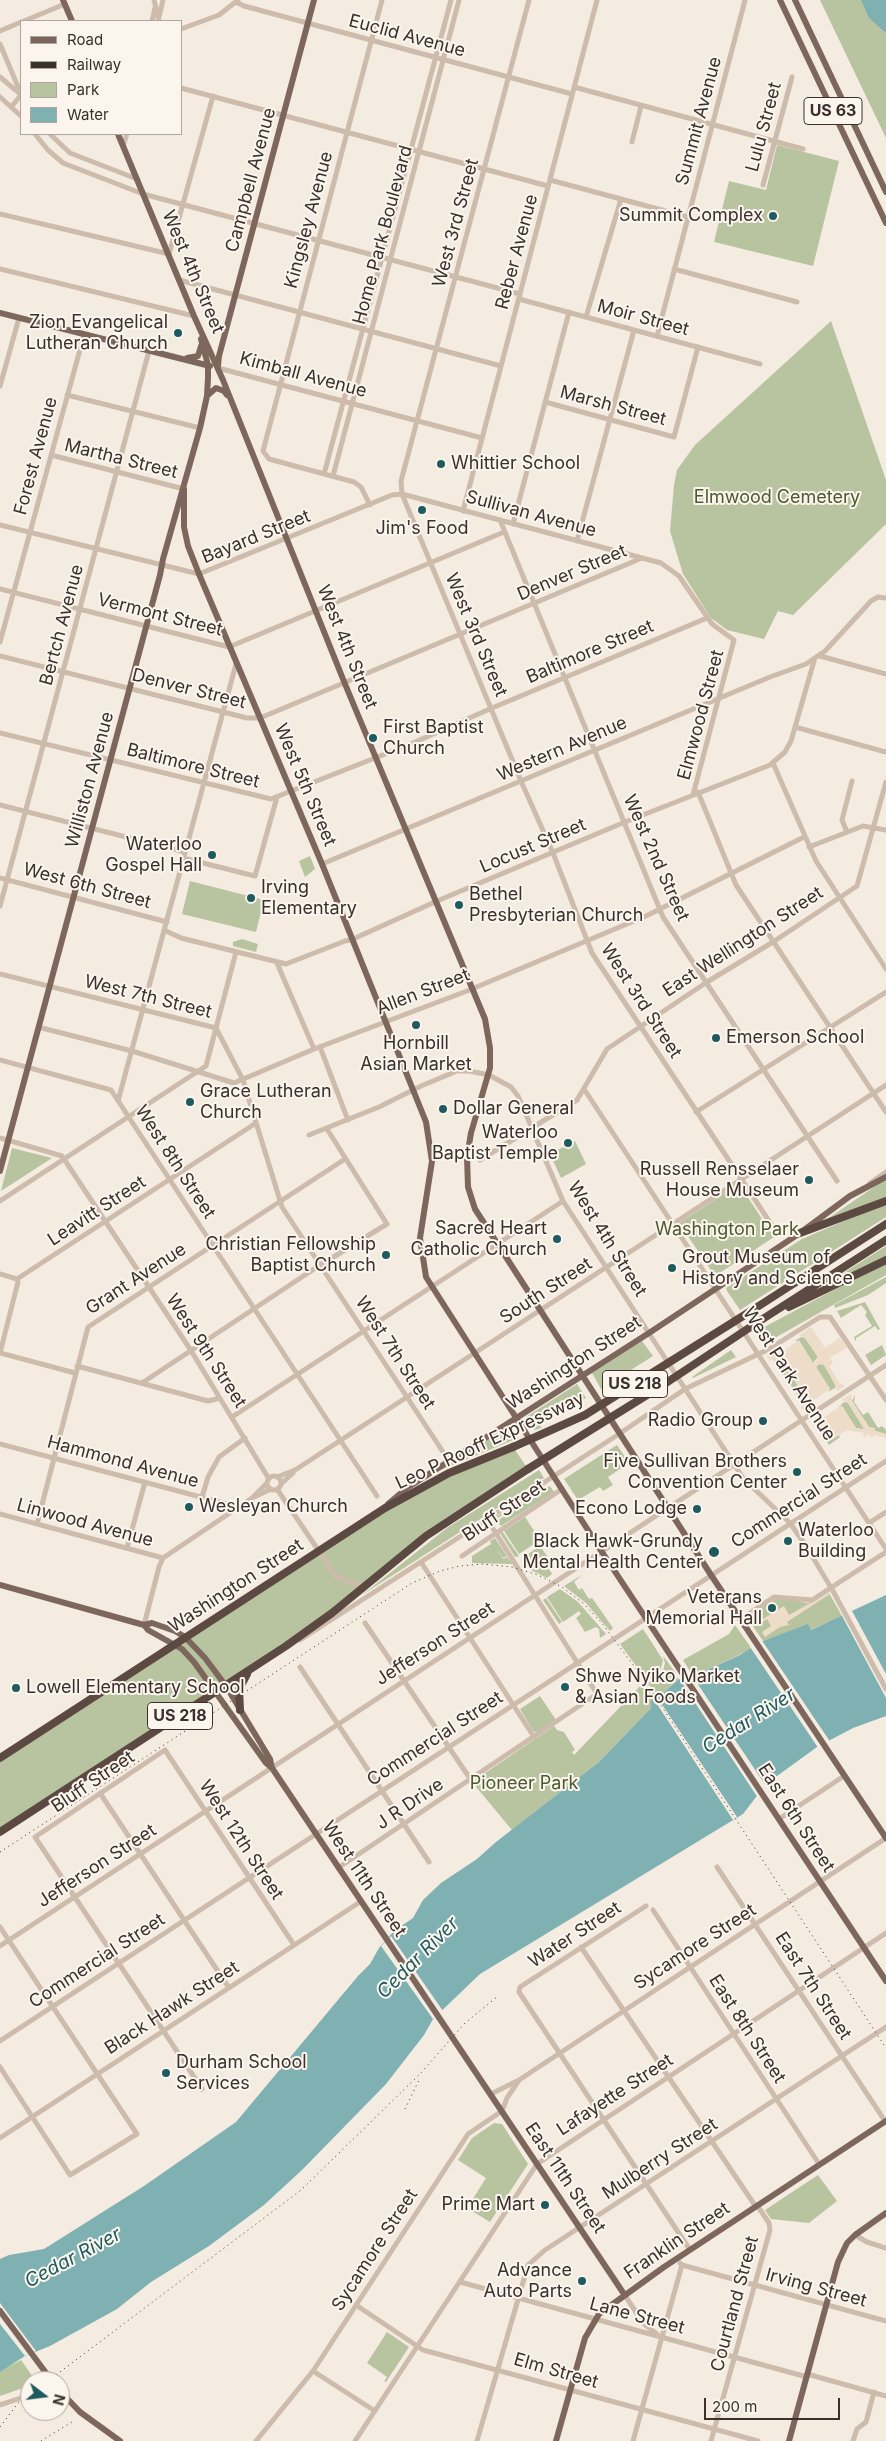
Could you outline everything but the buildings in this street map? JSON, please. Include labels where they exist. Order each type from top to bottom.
[{"type":"highway","points":[[800,1233],[886,1201]]},
{"type":"highway","name":"Leo P Rooff Expressway","points":[[385,1508],[449,1473],[585,1415],[886,1224]]},
{"type":"highway","name":"Leo P Rooff Expressway","points":[[366,1586],[446,1522],[663,1385],[886,1240]]},
{"type":"highway","points":[[758,1322],[886,1260]]},
{"type":"highway","name":"Washington Street","points":[[0,1758],[385,1508]]},
{"type":"highway","name":"US 218","points":[[0,1832],[286,1646],[366,1586]]},
{"type":"highway","points":[[240,1710],[240,1689],[249,1670]]},
{"type":"main road","name":"Campbell Avenue","points":[[218,368],[219,356],[314,0]]},
{"type":"main road","name":"US 63","points":[[780,0],[886,223]]},
{"type":"main road","name":"US 63","points":[[794,0],[886,192]]},
{"type":"main road","points":[[64,2],[72,20]]},
{"type":"main road","name":"West 4th Street","points":[[119,135],[194,316],[218,368],[376,757],[473,988],[490,1038],[489,1075]]},
{"type":"main road","name":"Kimball Avenue","points":[[0,313],[218,368]]},
{"type":"main road","name":"Williston Avenue","points":[[0,1171],[200,428],[207,396],[208,365],[194,316]]},
{"type":"main road","points":[[178,358],[198,356],[202,349],[201,339]]},
{"type":"main road","points":[[207,396],[213,390],[220,389],[232,403]]},
{"type":"main road","name":"West 5th Street","points":[[184,489],[184,527],[188,546],[236,664],[322,864],[351,940],[414,1090]]},
{"type":"main road","points":[[489,1075],[471,1133],[466,1167],[468,1186],[474,1206],[496,1244],[711,1575],[886,1838]]},
{"type":"main road","points":[[414,1090],[431,1141],[431,1171],[420,1238],[424,1268],[432,1286],[474,1354],[646,1618]]},
{"type":"main road","points":[[850,1196],[886,1177]]},
{"type":"main road","name":"Washington Street","points":[[385,1508],[407,1488],[649,1333],[800,1233],[850,1196]]},
{"type":"main road","name":"West 11th Street","points":[[0,1586],[144,1625],[152,1623],[175,1631],[185,1637],[205,1658],[226,1686],[270,1760],[272,1768],[368,1914],[449,2031]]},
{"type":"main road","name":"East 6th Street","points":[[646,1618],[886,1981]]},
{"type":"main road","name":"West 11th Street","points":[[144,1625],[148,1630],[182,1649],[194,1662],[266,1764],[272,1768]]},
{"type":"main road","name":"East 11th Street","points":[[449,2031],[624,2294]]},
{"type":"main road","name":"Franklin Street","points":[[556,2441],[585,2338],[595,2319],[624,2294],[885,2121]]},
{"type":"main road","points":[[789,2441],[838,2262],[847,2243],[854,2235],[886,2213]]},
{"type":"main road","points":[[0,2311],[44,2371]]},
{"type":"main road","points":[[70,2402],[80,2412],[120,2441]]},
{"type":"street","points":[[156,0],[157,20]]},
{"type":"street","points":[[157,20],[163,0]]},
{"type":"street","name":"Kingsley Avenue","points":[[324,474],[269,459],[264,454],[263,447],[382,0]]},
{"type":"street","name":"Home Park Boulevard","points":[[324,474],[451,0]]},
{"type":"street","name":"Home Park Boulevard","points":[[333,476],[459,0]]},
{"type":"street","name":"West 3rd Street","points":[[529,0],[401,481],[402,494],[521,781],[553,853],[592,953],[775,1230]]},
{"type":"street","name":"Reber Avenue","points":[[464,511],[596,0]]},
{"type":"street","name":"Summit Avenue","points":[[656,336],[745,0]]},
{"type":"street","points":[[182,29],[219,15],[237,1]]},
{"type":"street","name":"Euclid Avenue","points":[[237,1],[244,6],[572,94]]},
{"type":"street","points":[[27,20],[64,2]]},
{"type":"street","points":[[0,31],[20,23]]},
{"type":"street","points":[[0,44],[20,93]]},
{"type":"street","name":"Lulu Street","points":[[763,184],[792,77]]},
{"type":"street","points":[[0,78],[20,94]]},
{"type":"street","points":[[182,88],[484,168],[621,199],[688,217]]},
{"type":"street","points":[[574,88],[803,149]]},
{"type":"street","points":[[12,106],[20,96]]},
{"type":"street","points":[[0,214],[169,254],[213,96]]},
{"type":"street","points":[[1,98],[20,115]]},
{"type":"street","points":[[632,142],[641,106]]},
{"type":"street","name":"Moir Street","points":[[36,135],[48,150],[63,163],[144,194],[391,259],[520,296],[568,312],[760,364]]},
{"type":"street","points":[[51,135],[70,153],[137,179]]},
{"type":"street","points":[[123,146],[126,135]]},
{"type":"street","points":[[586,317],[621,199]]},
{"type":"street","points":[[0,269],[194,316]]},
{"type":"street","points":[[674,269],[796,302]]},
{"type":"street","points":[[179,280],[501,366]]},
{"type":"street","points":[[513,524],[568,312]]},
{"type":"street","points":[[0,386],[19,318]]},
{"type":"street","points":[[577,541],[634,330]]},
{"type":"street","name":"Forest Avenue","points":[[0,642],[84,334]]},
{"type":"street","name":"Marsh Street","points":[[545,402],[674,436],[698,347]]},
{"type":"street","name":"Bertch Avenue","points":[[0,906],[149,351]]},
{"type":"street","name":"Kimball Avenue","points":[[218,368],[482,438]]},
{"type":"street","points":[[67,395],[200,428]]},
{"type":"street","name":"Martha Street","points":[[51,455],[184,489]]},
{"type":"street","points":[[324,474],[358,484],[370,505]]},
{"type":"street","name":"Sullivan Avenue","points":[[402,494],[661,563],[674,571],[716,629],[732,638],[734,643]]},
{"type":"street","name":"Bayard Street","points":[[0,525],[199,574],[392,495],[402,494]]},
{"type":"street","name":"West 2nd Street","points":[[500,520],[660,910],[837,1181]]},
{"type":"street","name":"Vermont Street","points":[[0,589],[229,647],[504,532]]},
{"type":"street","name":"Denver Street","points":[[0,656],[247,718],[260,718],[346,684],[642,558]]},
{"type":"street","name":"Western Avenue","points":[[322,864],[720,698],[814,661],[871,601],[884,597]]},
{"type":"street","name":"Baltimore Street","points":[[0,732],[262,798],[277,797],[707,618]]},
{"type":"street","name":"Elmwood Street","points":[[696,793],[734,643]]},
{"type":"street","points":[[820,656],[886,674]]},
{"type":"street","points":[[814,661],[788,746],[773,763],[809,847],[886,969]]},
{"type":"street","points":[[118,1101],[236,664]]},
{"type":"street","points":[[795,727],[886,752]]},
{"type":"street","name":"Locust Street","points":[[277,963],[286,964],[345,940],[351,940],[437,900],[773,763]]},
{"type":"street","points":[[847,832],[842,820],[852,781]]},
{"type":"street","name":"East Wellington Street","points":[[480,1160],[532,1126],[577,1100],[607,1049],[707,982],[773,942],[839,896],[857,886],[886,782]]},
{"type":"street","points":[[696,793],[736,885],[886,1112]]},
{"type":"street","points":[[184,858],[255,876],[277,797]]},
{"type":"street","points":[[0,805],[185,852]]},
{"type":"street","points":[[809,847],[863,826],[886,830]]},
{"type":"street","name":"Allen Street","points":[[38,1027],[132,1051],[234,1083],[317,1048],[473,988],[660,910],[804,837]]},
{"type":"street","name":"West 6th Street","points":[[0,878],[167,922]]},
{"type":"street","name":"West 6th Street","points":[[164,930],[181,938],[277,963]]},
{"type":"street","points":[[0,1201],[206,1066],[236,952]]},
{"type":"street","points":[[277,963],[348,1120]]},
{"type":"street","name":"West 7th Street","points":[[0,974],[216,1028],[243,1080],[282,1207],[449,1460]]},
{"type":"street","points":[[696,1112],[886,992]]},
{"type":"street","name":"West 8th Street","points":[[0,1060],[112,1090],[212,1245],[256,1307],[377,1496]]},
{"type":"street","points":[[309,1135],[348,1120],[457,1071],[489,1075]]},
{"type":"street","name":"West 4th Street","points":[[489,1075],[503,1080],[514,1090],[532,1126],[563,1201],[751,1487],[790,1523],[842,1606],[886,1689]]},
{"type":"street","name":"South Street","points":[[252,1498],[276,1488],[295,1470],[886,1085]]},
{"type":"street","name":"West Park Avenue","points":[[584,1088],[674,1223],[886,1551]]},
{"type":"street","name":"Leavitt Street","points":[[16,1279],[106,1223],[256,1124]]},
{"type":"street","points":[[142,1383],[190,1349],[321,1264],[387,1224],[327,1129]]},
{"type":"street","points":[[0,1138],[62,1156],[64,1159]]},
{"type":"street","name":"West 9th Street","points":[[64,1159],[190,1349],[272,1479]]},
{"type":"street","name":"Grant Avenue","points":[[37,1524],[88,1327],[345,1159]]},
{"type":"street","name":"Washington Street","points":[[850,1196],[886,1172]]},
{"type":"street","points":[[232,1417],[563,1201]]},
{"type":"street","points":[[0,1274],[16,1279],[18,1282],[0,1353],[75,1373]]},
{"type":"street","points":[[286,1646],[311,1634],[620,1434],[685,1389],[759,1354],[820,1317],[828,1315],[886,1400]]},
{"type":"street","points":[[77,1366],[208,1401],[220,1398]]},
{"type":"street","name":"Jefferson Street","points":[[0,1946],[886,1366]]},
{"type":"street","points":[[202,1497],[208,1477],[220,1457],[245,1438]]},
{"type":"street","name":"Hammond Avenue","points":[[0,1444],[231,1505],[237,1510]]},
{"type":"street","name":"Commercial Street","points":[[0,2041],[886,1460]]},
{"type":"street","name":"South Street","points":[[163,1558],[237,1510],[272,1479],[295,1470]]},
{"type":"street","points":[[272,1479],[276,1488]]},
{"type":"street","points":[[272,1479],[276,1488],[332,1570],[342,1580],[366,1586]]},
{"type":"street","points":[[126,1548],[145,1482]]},
{"type":"street","name":"Bluff Street","points":[[462,1556],[562,1489]]},
{"type":"street","points":[[869,1523],[886,1512]]},
{"type":"street","name":"Linwood Avenue","points":[[0,1514],[163,1558]]},
{"type":"street","points":[[487,1519],[578,1663]]},
{"type":"street","points":[[741,1619],[779,1595],[808,1601],[886,1551]]},
{"type":"street","points":[[144,1625],[163,1558]]},
{"type":"street","points":[[421,1562],[534,1737]]},
{"type":"street","points":[[365,1623],[471,1780]]},
{"type":"street","name":"J R Drive","points":[[338,1868],[597,1694],[578,1663]]},
{"type":"street","points":[[300,1667],[428,1862]]},
{"type":"street","name":"Bluff Street","points":[[75,1897],[35,1837],[165,1750]]},
{"type":"street","name":"West 12th Street","points":[[165,1750],[294,1945]]},
{"type":"street","points":[[779,1819],[844,1776]]},
{"type":"street","points":[[100,1793],[229,1988]]},
{"type":"street","name":"Sycamore Street","points":[[491,2094],[519,2080],[886,1838]]},
{"type":"street","name":"East 7th Street","points":[[717,1867],[885,2121]]},
{"type":"street","points":[[75,1897],[162,2032],[202,2089]]},
{"type":"street","name":"Black Hawk Street","points":[[0,2138],[360,1902]]},
{"type":"street","name":"Water Street","points":[[558,2053],[521,1998],[520,1987],[646,1906]]},
{"type":"street","name":"East 8th Street","points":[[653,1910],[819,2164]]},
{"type":"street","points":[[0,1927],[137,2134],[70,2175],[0,2067]]},
{"type":"street","name":"Lafayette Street","points":[[355,2441],[537,2164],[886,1933]]},
{"type":"street","name":"Courtland Street","points":[[581,1947],[769,2223],[770,2230],[711,2441]]},
{"type":"street","name":"Mulberry Street","points":[[477,2441],[528,2265],[545,2250],[886,2027]]},
{"type":"street","points":[[558,2053],[690,2250]]},
{"type":"street","name":"Sycamore Street","points":[[256,2441],[313,2372],[468,2134],[502,2111],[507,2098],[519,2080]]},
{"type":"street","points":[[854,2235],[867,2242],[886,2248]]},
{"type":"street","points":[[633,2441],[682,2265],[677,2258]]},
{"type":"street","name":"Irving Street","points":[[682,2265],[886,2321]]},
{"type":"street","name":"Lane Street","points":[[460,2282],[886,2396]]},
{"type":"street","name":"East 11th Street","points":[[624,2294],[644,2324],[662,2337]]},
{"type":"street","name":"Elm Street","points":[[356,2306],[424,2350],[758,2441]]},
{"type":"street","points":[[313,2372],[375,2411]]},
{"type":"street","points":[[853,2441],[857,2429],[866,2422],[874,2392]]},
{"type":"street","points":[[0,2405],[20,2398]]},
{"type":"green space","points":[[820,0],[886,0],[886,138]]},
{"type":"green space","name":"Summit Complex","points":[[777,145],[839,161],[813,266],[714,242],[729,181],[766,190]]},
{"type":"green space","name":"Elmwood Cemetery","points":[[831,321],[886,480],[886,524],[793,615],[778,611],[764,639],[727,630],[711,618],[683,574],[670,531],[677,470],[695,445]]},
{"type":"green space","points":[[310,856],[315,869],[305,877],[299,861]]},
{"type":"green space","points":[[190,881],[264,900],[256,932],[182,914]]},
{"type":"green space","points":[[242,939],[258,944],[256,952],[233,946],[233,942]]},
{"type":"green space","points":[[575,1141],[586,1164],[561,1178],[550,1154]]},
{"type":"green space","points":[[12,1148],[52,1158],[1,1191]]},
{"type":"green space","points":[[886,1181],[886,1197],[823,1222],[877,1185]]},
{"type":"green space","name":"Washington Park","points":[[739,1184],[774,1237],[715,1276],[679,1223]]},
{"type":"green space","points":[[886,1203],[886,1217],[740,1310],[727,1291],[726,1288],[802,1239]]},
{"type":"green space","points":[[886,1246],[886,1257],[823,1286]]},
{"type":"green space","points":[[886,1262],[886,1275],[764,1344],[755,1332]]},
{"type":"green space","points":[[886,1277],[886,1283],[868,1295],[835,1308],[834,1305]]},
{"type":"green space","points":[[865,1302],[880,1329],[878,1330],[875,1326],[856,1338],[856,1342],[854,1337],[872,1326],[865,1315],[867,1312],[861,1305],[841,1318],[837,1311]]},
{"type":"green space","points":[[801,1337],[805,1338],[818,1357],[813,1363],[799,1341],[795,1341]]},
{"type":"green space","points":[[642,1341],[653,1356],[601,1389],[592,1373]]},
{"type":"green space","points":[[882,1345],[886,1355],[871,1365],[865,1355]]},
{"type":"green space","points":[[731,1350],[736,1357],[692,1377]]},
{"type":"green space","points":[[773,1359],[782,1361],[805,1397],[804,1405]]},
{"type":"green space","points":[[819,1364],[824,1365],[836,1385],[835,1388],[828,1392],[830,1389],[816,1367]]},
{"type":"green space","points":[[577,1384],[586,1398],[541,1420],[541,1428],[535,1430],[532,1428],[526,1417]]},
{"type":"green space","points":[[855,1395],[854,1402],[863,1415],[868,1412],[878,1428],[882,1426],[886,1430],[886,1434],[869,1427],[852,1401]]},
{"type":"green space","points":[[844,1402],[848,1403],[865,1430],[856,1428],[842,1406],[838,1408]]},
{"type":"green space","points":[[815,1424],[824,1426],[833,1439],[839,1435],[840,1437],[829,1445]]},
{"type":"green space","points":[[510,1425],[518,1438],[441,1470],[441,1469]]},
{"type":"green space","points":[[617,1445],[629,1463],[608,1477],[613,1485],[603,1491],[600,1487],[578,1500],[564,1479]]},
{"type":"green space","points":[[513,1447],[528,1469],[447,1522],[332,1613],[0,1834],[0,1758],[385,1508]]},
{"type":"green space","points":[[539,1470],[544,1478],[362,1595],[447,1528]]},
{"type":"green space","points":[[548,1484],[521,1503],[493,1521],[496,1517]]},
{"type":"green space","points":[[550,1486],[554,1492],[501,1526],[497,1521]]},
{"type":"green space","points":[[525,1517],[540,1540],[519,1554],[504,1531]]},
{"type":"green space","points":[[502,1531],[519,1556],[515,1557],[500,1533]]},
{"type":"green space","points":[[495,1538],[507,1556],[503,1558],[496,1548],[503,1559],[507,1557],[513,1564],[472,1563],[472,1556],[491,1544],[490,1541]]},
{"type":"green space","points":[[540,1546],[549,1559],[545,1562],[552,1574],[547,1578],[529,1569],[522,1558]]},
{"type":"green space","points":[[582,1575],[574,1582],[579,1590],[582,1588],[589,1599],[592,1598],[613,1628],[610,1631],[586,1603],[564,1586]]},
{"type":"green space","points":[[560,1589],[578,1602],[606,1634],[600,1638],[599,1629],[596,1627],[585,1632],[576,1618],[581,1614],[579,1611],[563,1622],[547,1597]]},
{"type":"green space","points":[[829,1593],[842,1616],[810,1630],[808,1625],[763,1641],[748,1619],[749,1616],[775,1599],[780,1598],[808,1603]]},
{"type":"green space","points":[[546,1598],[562,1622],[559,1624],[543,1600]]},
{"type":"green space","points":[[735,1625],[752,1649],[693,1676],[683,1660],[729,1634]]},
{"type":"green space","points":[[643,1629],[663,1660],[660,1672],[647,1681],[620,1644]]},
{"type":"green space","points":[[663,1656],[676,1673],[673,1675],[679,1679],[662,1694],[656,1694],[648,1683],[663,1671],[665,1663]]},
{"type":"green space","name":"Pioneer Park","points":[[644,1682],[653,1698],[651,1708],[599,1762],[512,1830],[472,1782],[554,1726],[557,1730],[564,1732],[575,1750],[572,1752],[574,1755]]},
{"type":"green space","points":[[540,1696],[556,1720],[537,1733],[533,1731],[520,1709]]},
{"type":"green space","points":[[494,2123],[502,2124],[528,2164],[490,2222],[467,2208],[486,2178],[458,2160],[472,2138]]},
{"type":"green space","points":[[818,2175],[837,2201],[809,2223],[771,2219],[765,2210]]},
{"type":"green space","points":[[387,2332],[409,2347],[386,2382],[384,2381],[387,2377],[367,2363]]},
{"type":"green space","points":[[21,2360],[29,2371],[20,2371],[20,2389],[0,2396],[0,2371]]},
{"type":"shaded area","points":[[811,1327],[825,1348],[840,1338],[847,1348],[830,1357],[833,1363],[829,1366],[839,1382],[845,1386],[837,1391],[824,1365],[819,1364],[816,1367],[830,1389],[809,1403],[807,1402],[806,1406],[809,1410],[805,1412],[800,1407],[804,1405],[805,1397],[782,1361],[773,1359],[770,1361],[767,1356],[771,1351],[777,1356],[799,1340],[813,1363],[817,1361],[817,1356],[805,1338],[799,1335]]},
{"type":"shaded area","points":[[851,1394],[852,1401],[869,1427],[886,1434],[886,1438],[874,1435],[871,1438],[871,1435],[867,1434],[866,1437],[863,1436],[864,1433],[847,1430],[833,1439],[824,1426],[816,1424],[813,1427],[812,1420],[815,1418],[816,1421],[821,1422],[820,1420],[841,1406],[856,1428],[864,1429],[848,1403],[842,1400]]},
{"type":"shaded area","points":[[826,1594],[830,1594],[787,1622],[789,1625],[780,1627],[765,1637],[762,1632],[771,1626],[767,1619],[759,1624],[752,1614],[757,1611],[763,1619],[784,1606],[789,1615]]},
{"type":"water","points":[[861,0],[886,0],[886,33],[869,18]]},
{"type":"water","name":"Cedar River","points":[[886,1595],[886,1716],[853,1728],[817,1747],[766,1784],[743,1814],[480,1974],[433,2019],[424,2035],[386,2084],[303,2169],[264,2205],[209,2246],[151,2282],[117,2309],[50,2346],[25,2356],[0,2372],[0,2259],[9,2255],[44,2249],[144,2186],[236,2122],[370,1964],[379,1948],[394,1931],[413,1918],[423,1900],[441,1883],[477,1859],[599,1762],[651,1708],[651,1701],[657,1693],[662,1694],[679,1679],[693,1676],[740,1655],[763,1641],[808,1624],[811,1630]]},
{"type":"pier","points":[[851,1609],[886,1674],[886,1698],[841,1614]]},
{"type":"pier","points":[[761,1639],[831,1743],[828,1745],[819,1749],[750,1647]]},
{"type":"pier","points":[[691,1674],[766,1786],[758,1798],[678,1677]]},
{"type":"pier","points":[[655,1694],[737,1817],[733,1820],[653,1698]]},
{"type":"pier","points":[[391,1936],[443,2011],[433,2019],[381,1946]]},
{"type":"pier","points":[[0,2303],[36,2351],[25,2356],[0,2324]]},
{"type":"railway","points":[[0,1852],[412,1583],[440,1571],[460,1566],[482,1564],[512,1567],[538,1575],[562,1587],[583,1603],[601,1622],[645,1681],[886,2048]]},
{"type":"railway","points":[[61,2371],[301,2190],[420,2074],[465,2023],[497,1997]]},
{"type":"railway","points":[[405,2109],[420,2078]]},
{"type":"railway","points":[[0,2427],[20,2401]]},
{"type":"railway","points":[[41,2441],[72,2422]]},
{"type":"place","name":"Summit Complex","points":[[773,216]]},
{"type":"place","name":"Zion Evangelical Lutheran Church","points":[[178,333]]},
{"type":"place","name":"Whittier School","points":[[441,464]]},
{"type":"place","name":"Jim's Food","points":[[422,510]]},
{"type":"place","name":"First Baptist Church","points":[[373,738]]},
{"type":"place","name":"Waterloo Gospel Hall","points":[[212,855]]},
{"type":"place","name":"Irving Elementary","points":[[251,898]]},
{"type":"place","name":"Bethel Presbyterian Church","points":[[459,905]]},
{"type":"place","name":"Hornbill Asian Market","points":[[416,1025]]},
{"type":"place","name":"Emerson School","points":[[716,1038]]},
{"type":"place","name":"Grace Lutheran Church","points":[[190,1102]]},
{"type":"place","name":"Dollar General","points":[[443,1109]]},
{"type":"place","name":"Waterloo Baptist Temple","points":[[568,1143]]},
{"type":"place","name":"Russell Rensselaer House Museum","points":[[809,1180]]},
{"type":"place","name":"Sacred Heart Catholic Church","points":[[557,1239]]},
{"type":"place","name":"Christian Fellowship Baptist Church","points":[[386,1255]]},
{"type":"place","name":"Grout Museum of History and Science","points":[[672,1268]]},
{"type":"place","name":"Radio Group","points":[[763,1421]]},
{"type":"place","name":"Five Sullivan Brothers Convention Center","points":[[797,1472]]},
{"type":"place","name":"Wesleyan Church","points":[[189,1507]]},
{"type":"place","name":"Econo Lodge","points":[[697,1509]]},
{"type":"place","name":"Waterloo Building","points":[[788,1541]]},
{"type":"place","name":"Black Hawk-Grundy Mental Health Center","points":[[714,1552]]},
{"type":"place","name":"Veterans Memorial Hall","points":[[772,1608]]},
{"type":"place","name":"Shwe Nyiko Market & Asian Foods","points":[[565,1687]]},
{"type":"place","name":"Lowell Elementary School","points":[[16,1688]]},
{"type":"place","name":"Durham School Services","points":[[166,2073]]},
{"type":"place","name":"Prime Mart","points":[[545,2205]]},
{"type":"place","name":"Advance Auto Parts","points":[[582,2281]]}]
